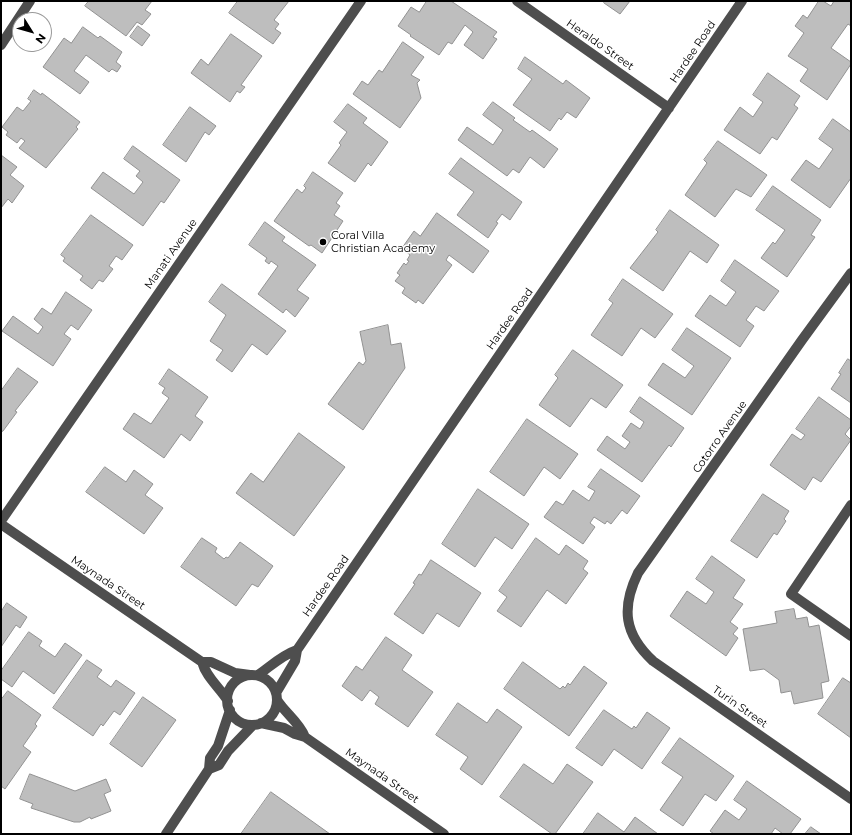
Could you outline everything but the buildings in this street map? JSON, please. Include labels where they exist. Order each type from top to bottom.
[{"type":"street","points":[[1,45],[30,1]]},
{"type":"street","name":"Manati Avenue","points":[[1,523],[361,1]]},
{"type":"street","name":"Heraldo Street","points":[[517,1],[669,108]]},
{"type":"street","name":"Hardee Road","points":[[277,697],[295,661],[296,650],[742,1]]},
{"type":"street","name":"Cotorro Avenue","points":[[628,622],[628,602],[633,583],[638,573],[851,273]]},
{"type":"street","points":[[851,505],[791,594],[851,636]]},
{"type":"street","name":"Maynada Street","points":[[1,523],[202,662],[211,662],[235,673],[254,675]]},
{"type":"street","name":"Turin Street","points":[[628,622],[638,644],[653,661],[851,799]]},
{"type":"street","name":"Hardee Road","points":[[254,675],[277,662],[285,654],[296,650]]},
{"type":"street","name":"Maynada Street","points":[[202,662],[205,671],[219,687],[229,706]]},
{"type":"street","points":[[166,834],[209,769],[210,758],[218,746],[225,729],[230,688],[236,681],[254,675],[271,683],[277,697],[274,712],[257,724],[228,751],[218,765],[209,769]]},
{"type":"street","name":"Maynada Street","points":[[277,697],[283,710],[301,727],[305,737]]},
{"type":"street","points":[[229,706],[237,719],[244,723],[257,724]]},
{"type":"street","name":"Maynada Street","points":[[257,724],[284,728],[305,737],[444,834]]},
{"type":"place","name":"Coral Villa Christian Academy","points":[[323,242]]}]
